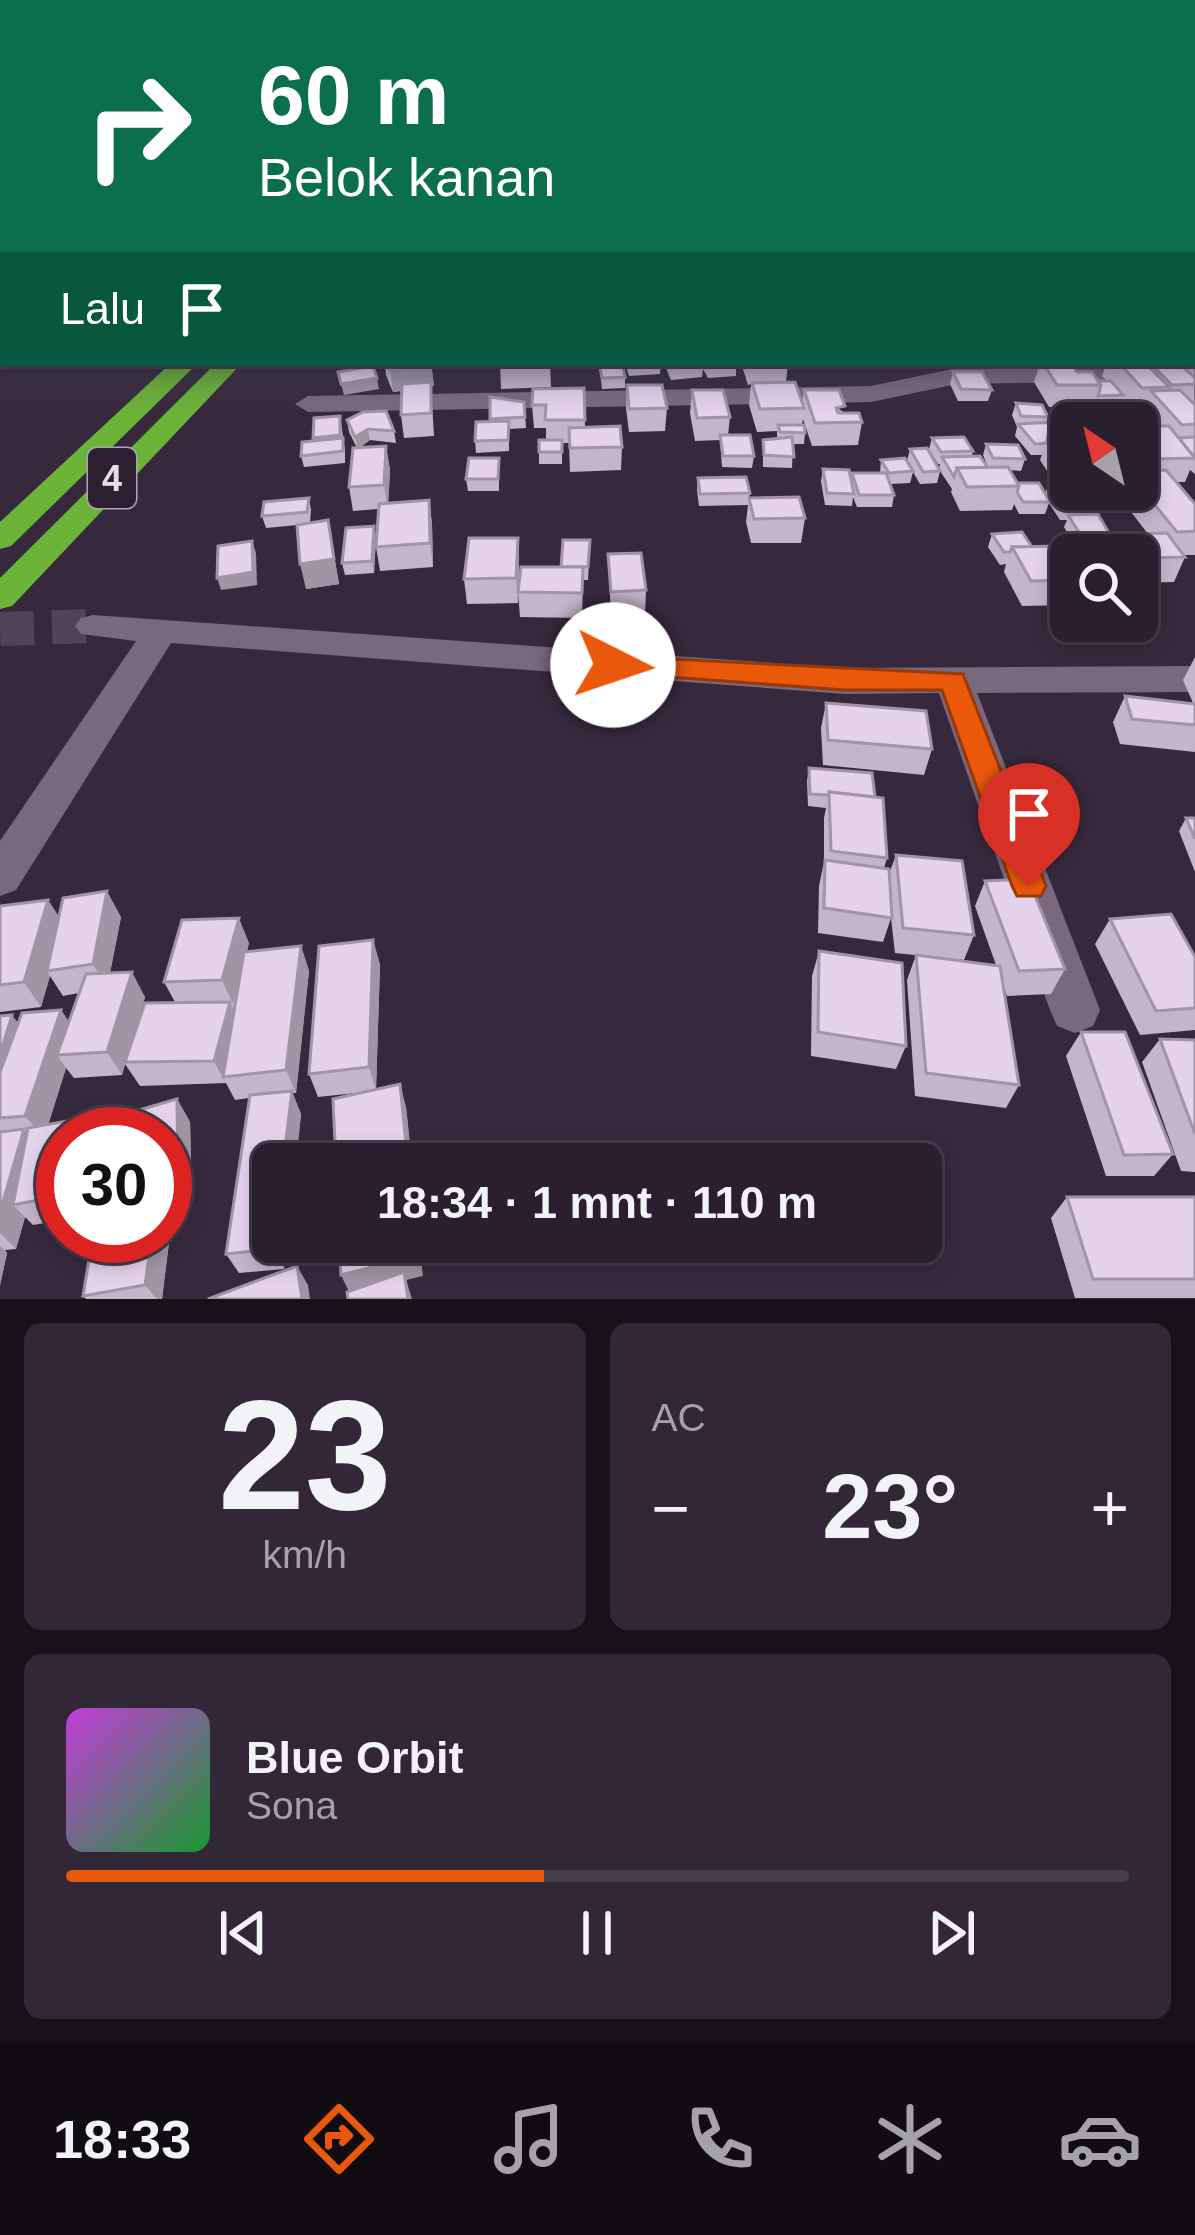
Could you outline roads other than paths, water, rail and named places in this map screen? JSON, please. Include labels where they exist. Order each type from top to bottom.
[{"type":"highway","name":"4","points":[[0,539],[183,366]]},
{"type":"highway","name":"4","points":[[0,598],[227,366]]},
{"type":"street","points":[[308,404],[871,394],[957,376],[1195,372]]},
{"type":"street","points":[[93,626],[844,681],[1195,679]]},
{"type":"street","points":[[0,877],[161,631]]},
{"type":"street","points":[[953,680],[1075,1010]]},
{"type":"tunnel","points":[[0,629],[93,626]]}]
